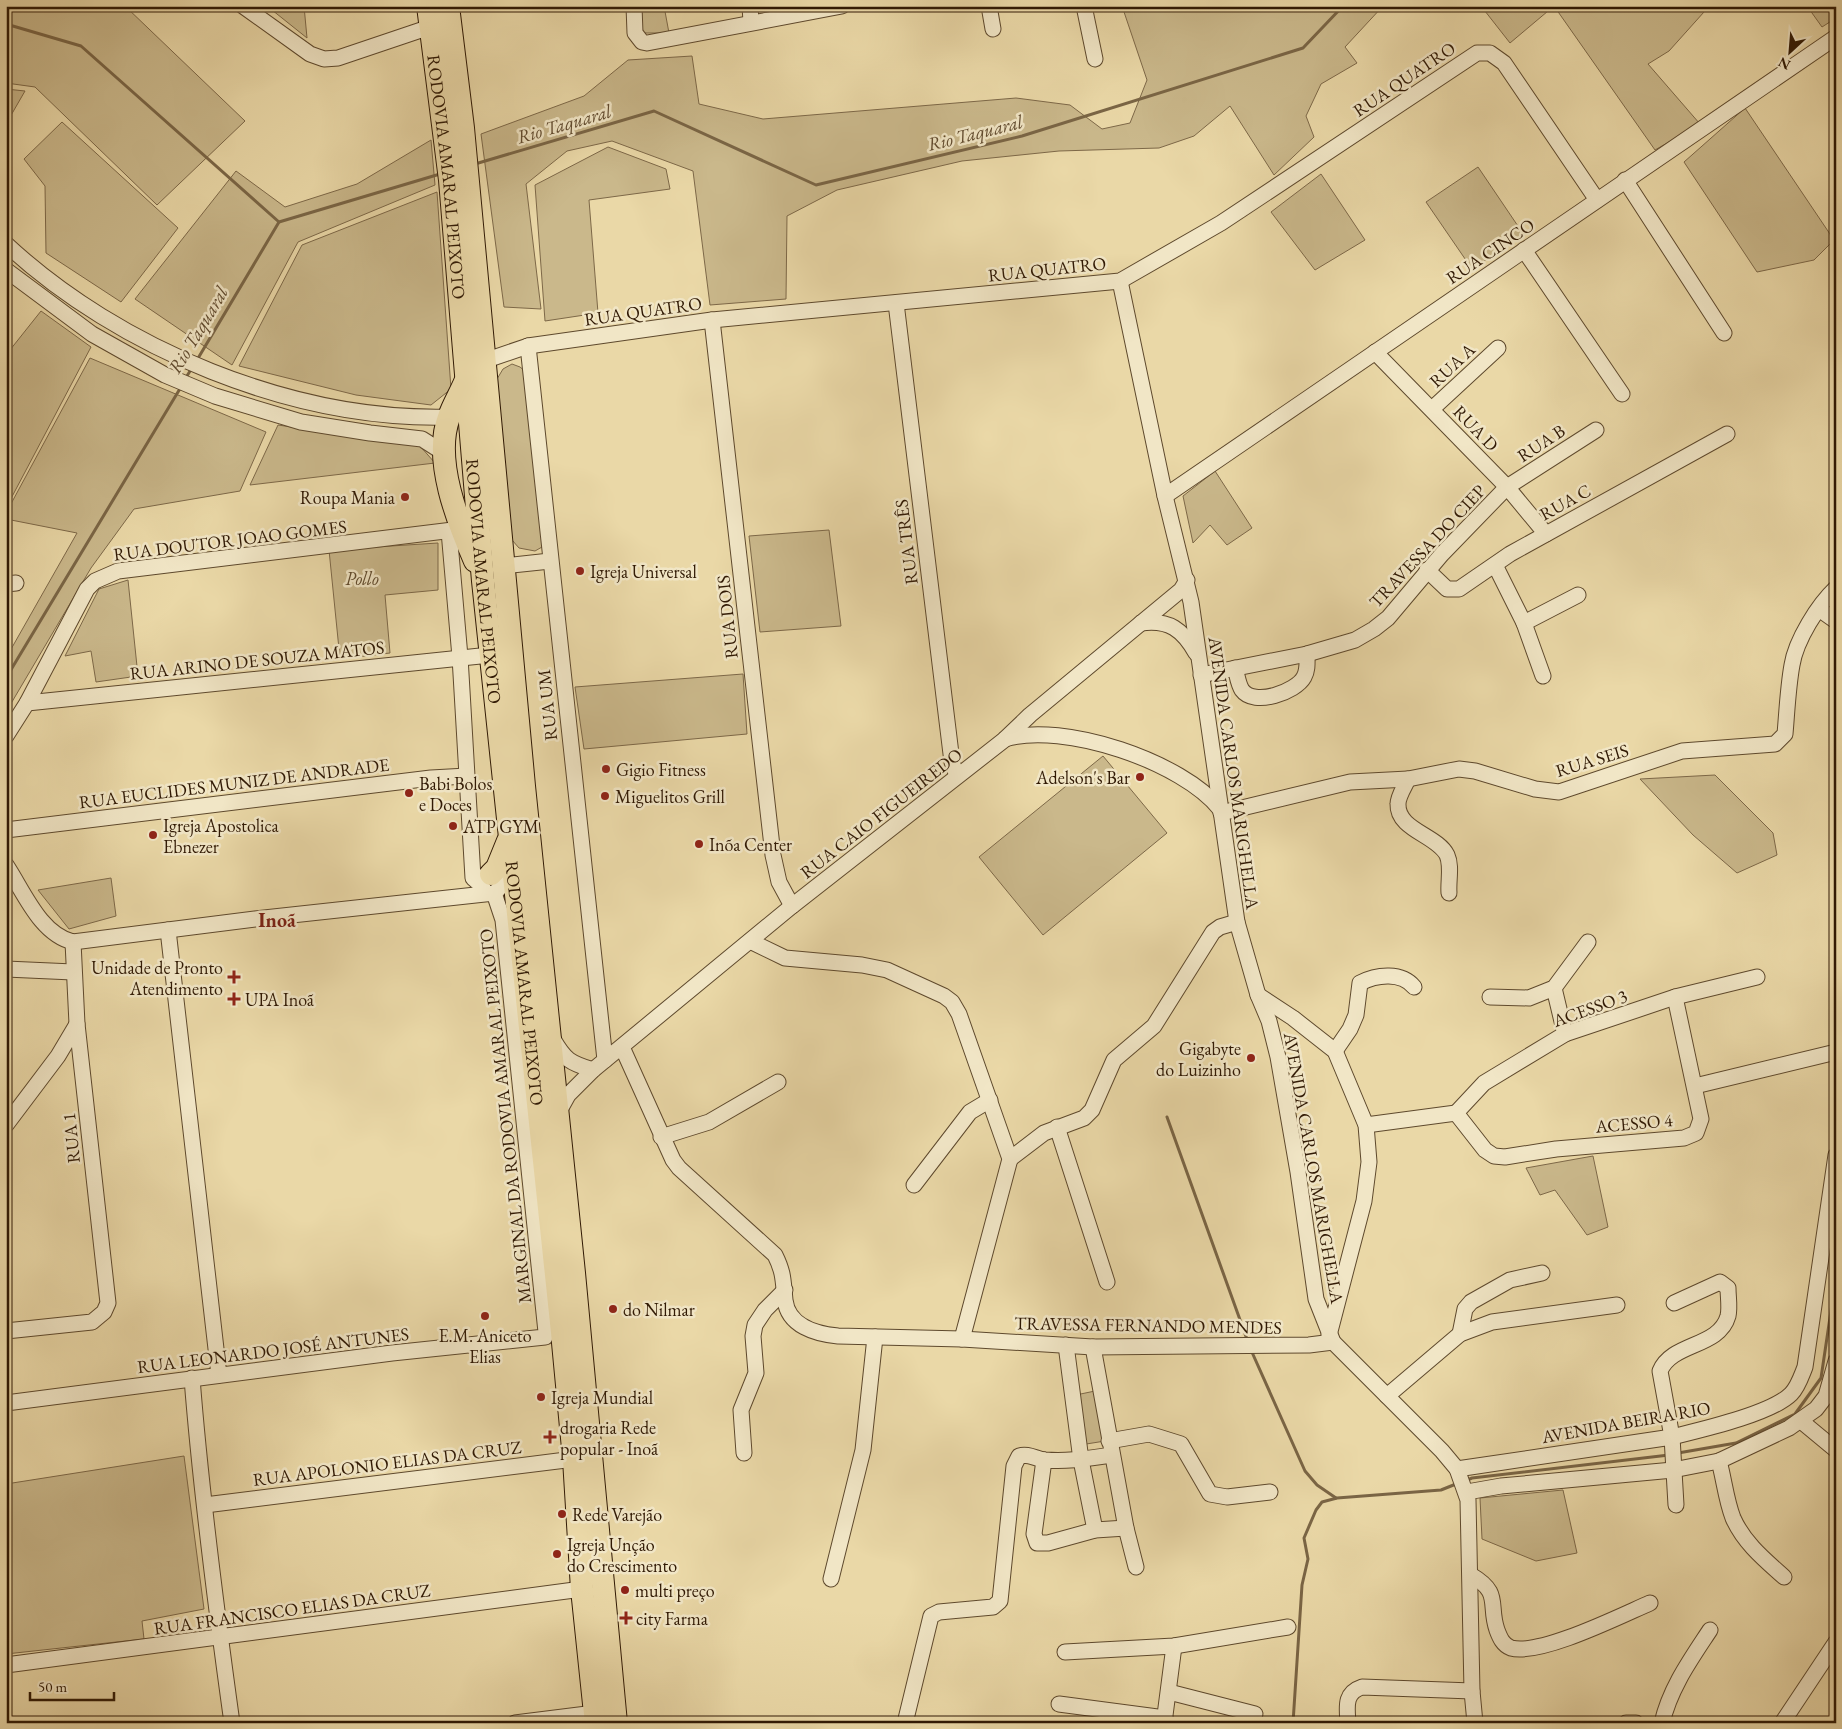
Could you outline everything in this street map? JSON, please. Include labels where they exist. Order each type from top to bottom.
[{"type":"highway","name":"RODOVIA AMARAL PEIXOTO","points":[[448,6],[458,179],[466,380],[483,581],[574,1459],[582,1588],[596,1718]]},
{"type":"highway","name":"RODOVIA AMARAL PEIXOTO","points":[[429,16],[454,130]]},
{"type":"highway","name":"RODOVIA AMARAL PEIXOTO","points":[[458,179],[484,360],[616,1723]]},
{"type":"highway","points":[[466,380],[449,417],[444,453],[454,506],[455,530],[483,581]]},
{"type":"highway","points":[[509,838],[489,885],[511,906],[519,921]]},
{"type":"street","points":[[243,6],[310,54],[324,59],[338,58],[429,16]]},
{"type":"street","points":[[634,6],[636,33],[642,42],[842,6]]},
{"type":"street","points":[[750,6],[751,22]]},
{"type":"street","points":[[989,6],[993,29]]},
{"type":"street","points":[[1084,6],[1096,59]]},
{"type":"street","name":"RUA CINCO","points":[[1165,496],[1836,37]]},
{"type":"street","name":"RUA QUATRO","points":[[484,360],[528,346],[712,320],[1120,280],[1221,223],[1476,53],[1490,53],[1504,63],[1597,200]]},
{"type":"street","points":[[1625,180],[1724,332]]},
{"type":"street","points":[[6,244],[41,275],[113,324],[171,355],[220,376],[305,401],[424,418],[449,417]]},
{"type":"street","points":[[1524,250],[1622,394]]},
{"type":"street","points":[[6,270],[92,334],[165,375],[215,396],[302,422],[422,439],[444,453]]},
{"type":"street","points":[[31,289],[41,275]]},
{"type":"street","name":"AVENIDA CARLOS MARIGHELLA","points":[[1120,280],[1165,496],[1187,580],[1237,922],[1258,995],[1269,1021],[1278,1057],[1298,1172],[1316,1299],[1331,1338],[1387,1396],[1462,1481]]},
{"type":"street","name":"RUA TRÊS","points":[[896,303],[952,762],[957,776]]},
{"type":"street","name":"RUA DOIS","points":[[712,320],[773,855],[779,882],[792,906]]},
{"type":"street","name":"RUA UM","points":[[528,346],[605,1060]]},
{"type":"street","name":"RUA A","points":[[1432,409],[1498,348]]},
{"type":"street","name":"RUA D","points":[[1376,352],[1507,487],[1546,534]]},
{"type":"street","points":[[422,439],[424,418]]},
{"type":"street","name":"RUA B","points":[[1507,487],[1596,430]]},
{"type":"street","name":"RUA C","points":[[1428,570],[1448,589],[1459,589],[1546,534],[1727,434]]},
{"type":"street","name":"TRAVESSA DO CIEP","points":[[1201,674],[1306,654],[1355,640],[1374,629],[1388,618],[1428,570],[1507,487]]},
{"type":"street","points":[[455,530],[467,776]]},
{"type":"street","name":"RUA DOUTOR JOAO GOMES","points":[[6,736],[27,703],[87,589],[105,575],[128,570],[455,530]]},
{"type":"street","points":[[504,566],[550,561]]},
{"type":"street","points":[[1495,565],[1524,623],[1543,676]]},
{"type":"street","name":"RUA CAIO FIGUEIREDO","points":[[558,1113],[568,1095],[593,1070],[792,906],[1004,740],[1181,590],[1187,580]]},
{"type":"street","name":"RUA SEIS","points":[[1221,811],[1350,782],[1408,779],[1459,769],[1475,771],[1535,789],[1559,792],[1682,751],[1775,744],[1785,734],[1792,664],[1797,647],[1819,609],[1836,588]]},
{"type":"street","points":[[1524,623],[1578,595]]},
{"type":"street","points":[[1819,609],[1836,621]]},
{"type":"street","points":[[1141,623],[1158,622],[1173,626],[1185,636],[1197,654]]},
{"type":"street","points":[[1235,668],[1242,690],[1250,696],[1264,698],[1294,688],[1304,678],[1308,668],[1306,654]]},
{"type":"street","name":"RUA ARINO DE SOUZA MATOS","points":[[27,703],[490,655]]},
{"type":"street","points":[[1030,716],[1028,727],[1033,733]]},
{"type":"street","points":[[1004,740],[1033,733],[1062,735],[1098,744],[1157,765],[1191,782],[1209,796],[1221,811]]},
{"type":"street","points":[[1191,782],[1202,781],[1214,771]]},
{"type":"street","name":"RUA EUCLIDES MUNIZ DE ANDRADE","points":[[6,830],[431,778],[467,776]]},
{"type":"street","name":"MARGINAL DA RODOVIA AMARAL PEIXOTO","points":[[467,776],[473,855],[489,885],[503,920],[545,1337]]},
{"type":"street","points":[[1408,779],[1398,805],[1401,816],[1439,845],[1447,854],[1449,862],[1449,893]]},
{"type":"street","points":[[6,865],[44,924],[62,940],[73,942],[454,897],[464,889],[489,885]]},
{"type":"street","points":[[1010,1159],[1044,1133],[1084,1118],[1092,1110],[1114,1060],[1154,1026],[1213,932],[1220,927],[1237,922]]},
{"type":"street","points":[[168,930],[219,1375]]},
{"type":"street","points":[[750,941],[786,958],[862,965],[887,970],[944,996],[952,1002],[959,1014],[1010,1159],[962,1339]]},
{"type":"street","name":"RUA 1","points":[[6,1331],[92,1322],[104,1312],[108,1303],[77,1024],[73,942]]},
{"type":"street","points":[[1490,997],[1529,998],[1554,988],[1588,942]]},
{"type":"street","points":[[6,969],[73,972]]},
{"type":"street","points":[[1335,1051],[1350,1029],[1356,1015],[1360,983],[1367,980],[1400,976],[1408,979],[1414,987]]},
{"type":"street","name":"ACESSO 3","points":[[1456,1113],[1484,1082],[1565,1034],[1676,997],[1757,977]]},
{"type":"street","points":[[1554,988],[1565,1034]]},
{"type":"street","points":[[1258,995],[1293,1018],[1335,1051],[1366,1125],[1369,1162],[1364,1201],[1331,1338]]},
{"type":"street","name":"ACESSO 4","points":[[1456,1113],[1484,1150],[1494,1156],[1505,1157],[1556,1149],[1684,1138],[1696,1133],[1700,1127],[1701,1119],[1676,997]]},
{"type":"street","points":[[6,1125],[58,1056],[77,1024]]},
{"type":"street","points":[[549,1034],[563,1056],[572,1064],[593,1070]]},
{"type":"street","name":"TRAVESSA FERNANDO MENDES","points":[[622,1047],[661,1137],[679,1168],[775,1255],[782,1269],[785,1301],[790,1314],[804,1328],[821,1335],[962,1339],[1092,1346],[1309,1346],[1331,1338]]},
{"type":"street","points":[[1695,1086],[1836,1052]]},
{"type":"street","points":[[58,1056],[82,1065]]},
{"type":"street","points":[[661,1137],[709,1122],[778,1082]]},
{"type":"street","points":[[914,1185],[970,1112],[990,1100]]},
{"type":"street","points":[[1366,1125],[1456,1113]]},
{"type":"street","points":[[1058,1127],[1107,1282]]},
{"type":"street","name":"AVENIDA BEIRA RIO","points":[[1462,1481],[1672,1437],[1741,1418],[1781,1402],[1798,1385],[1805,1367],[1836,1155]]},
{"type":"street","points":[[1460,1334],[1465,1309],[1471,1302],[1510,1280],[1542,1273]]},
{"type":"street","points":[[1674,1303],[1720,1282],[1728,1288],[1728,1314],[1724,1326],[1714,1335],[1669,1357],[1660,1371],[1672,1437],[1676,1505]]},
{"type":"street","points":[[744,1453],[741,1410],[756,1373],[753,1336],[755,1326],[765,1310],[785,1290]]},
{"type":"street","points":[[1387,1396],[1460,1334],[1492,1322],[1617,1306]]},
{"type":"street","name":"RUA LEONARDO JOSÉ ANTUNES","points":[[6,1403],[192,1378],[545,1337]]},
{"type":"street","points":[[831,1579],[863,1450],[875,1337]]},
{"type":"street","points":[[1066,1345],[1081,1460],[1095,1530]]},
{"type":"street","points":[[1092,1346],[1110,1448],[1136,1567]]},
{"type":"street","points":[[1475,1723],[1472,1691],[1471,1575],[1462,1481],[1501,1486],[1673,1470],[1719,1461],[1802,1421],[1816,1409],[1826,1396],[1836,1361]]},
{"type":"street","points":[[192,1378],[220,1638],[232,1723]]},
{"type":"street","points":[[1802,1421],[1836,1450]]},
{"type":"street","points":[[905,1723],[932,1616],[939,1612],[993,1607],[1000,1601],[1014,1466],[1019,1456],[1023,1455],[1044,1460],[1081,1460],[1149,1434],[1181,1444],[1210,1494],[1227,1497],[1270,1492]]},
{"type":"street","name":"RUA APOLONIO ELIAS DA CRUZ","points":[[205,1505],[574,1459]]},
{"type":"street","points":[[1044,1460],[1034,1534],[1037,1543],[1048,1543],[1095,1530],[1126,1528]]},
{"type":"street","points":[[1719,1461],[1733,1517],[1742,1534],[1756,1551],[1784,1577]]},
{"type":"street","points":[[1471,1575],[1485,1583],[1492,1594],[1496,1629],[1503,1643],[1511,1648],[1527,1648],[1567,1638],[1650,1604]]},
{"type":"street","name":"RUA FRANCISCO ELIAS DA CRUZ","points":[[6,1665],[220,1638],[582,1588]]},
{"type":"street","points":[[1065,1652],[1174,1646],[1288,1627]]},
{"type":"street","points":[[1662,1723],[1666,1704],[1681,1674],[1710,1630]]},
{"type":"street","points":[[1782,1723],[1836,1642]]},
{"type":"street","points":[[1059,1704],[1164,1720],[1174,1646]]},
{"type":"street","points":[[1348,1723],[1349,1697],[1354,1690],[1362,1687],[1472,1691]]},
{"type":"street","points":[[1169,1692],[1255,1714]]},
{"type":"street","points":[[516,1723],[596,1718]]},
{"type":"street","points":[[1626,1723],[1636,1723]]},
{"type":"green space","points":[[6,6],[125,6],[245,121],[157,205],[35,87],[6,83]]},
{"type":"green space","points":[[267,6],[304,6],[307,38]]},
{"type":"green space","points":[[640,6],[664,6],[669,33],[643,33]]},
{"type":"green space","points":[[1122,6],[1222,6],[1225,10],[1231,6],[1383,6],[1345,47],[1357,63],[1321,84],[1306,116],[1314,137],[1274,175],[1230,106],[1194,136],[1159,148],[1059,151],[962,161],[837,190],[787,216],[786,299],[710,305],[693,171],[612,141],[567,151],[526,184],[541,309],[504,307],[481,134],[584,96],[628,60],[692,56],[699,104],[763,119],[1016,98],[1070,105],[1102,129],[1130,123],[1147,80]]},
{"type":"green space","points":[[1481,6],[1554,6],[1510,43]]},
{"type":"green space","points":[[1554,6],[1700,6],[1704,12],[1669,51],[1648,64],[1700,124],[1655,150]]},
{"type":"green space","points":[[1807,6],[1836,6],[1836,18],[1822,27]]},
{"type":"green space","points":[[6,89],[25,91],[6,124]]},
{"type":"green space","points":[[1745,108],[1834,240],[1814,260],[1757,272],[1684,162]]},
{"type":"green space","points":[[62,122],[178,228],[121,302],[46,253],[45,186],[24,159]]},
{"type":"green space","points":[[431,140],[435,185],[298,242],[232,365],[135,299],[236,171],[285,207],[357,184]]},
{"type":"green space","points":[[608,147],[666,169],[670,189],[589,200],[598,313],[545,321],[535,185]]},
{"type":"green space","points":[[1478,167],[1524,235],[1472,269],[1426,202]]},
{"type":"green space","points":[[1321,174],[1365,240],[1315,270],[1271,212]]},
{"type":"green space","points":[[437,192],[451,389],[431,405],[356,395],[239,366],[302,245]]},
{"type":"green space","points":[[41,311],[91,347],[6,508],[6,355]]},
{"type":"green space","points":[[90,358],[266,432],[240,491],[134,509],[91,568],[6,712],[6,658],[77,533],[6,519],[6,513]]},
{"type":"green space","points":[[512,364],[520,367],[530,375],[548,537],[542,547],[535,551],[519,548],[512,540],[497,379],[503,369]]},
{"type":"green space","points":[[278,425],[420,446],[435,463],[250,485]]},
{"type":"green space","points":[[1215,471],[1252,528],[1227,545],[1210,525],[1193,543],[1183,496]]},
{"type":"green space","points":[[829,530],[841,626],[760,632],[749,536]]},
{"type":"green space","name":"Pollo","points":[[438,543],[438,590],[385,595],[390,653],[340,659],[329,550]]},
{"type":"green space","points":[[128,580],[138,676],[96,682],[91,651],[65,656],[99,589]]},
{"type":"green space","points":[[743,674],[747,734],[584,749],[575,687]]},
{"type":"green space","points":[[1103,756],[1167,833],[1043,935],[979,857]]},
{"type":"green space","points":[[1715,775],[1773,833],[1777,855],[1737,873],[1693,835],[1640,779]]},
{"type":"green space","points":[[111,878],[116,916],[69,929],[38,890]]},
{"type":"green space","points":[[1593,1156],[1608,1227],[1587,1235],[1555,1190],[1540,1195],[1526,1168]]},
{"type":"green space","points":[[1095,1391],[1105,1441],[1080,1445],[1071,1396]]},
{"type":"green space","points":[[184,1456],[204,1609],[142,1621],[144,1639],[6,1654],[6,1484]]},
{"type":"green space","points":[[1563,1490],[1577,1553],[1536,1561],[1482,1539],[1480,1498]]},
{"type":"waterway","name":"Rio Taquaral","points":[[475,164],[654,111],[816,185],[1022,136],[1303,48],[1343,6]]},
{"type":"waterway","points":[[6,24],[81,46],[279,222]]},
{"type":"waterway","name":"Rio Taquaral","points":[[197,360],[279,222],[440,174]]},
{"type":"waterway","name":"Rio Taquaral","points":[[185,379],[192,368]]},
{"type":"waterway","name":"Rio Taquaral","points":[[6,678],[181,387]]},
{"type":"waterway","points":[[1167,1117],[1248,1342]]},
{"type":"waterway","points":[[1678,1453],[1736,1443],[1795,1414],[1821,1378],[1836,1277]]},
{"type":"waterway","points":[[1251,1350],[1305,1471],[1317,1485],[1336,1498]]},
{"type":"waterway","points":[[1465,1481],[1472,1478],[1669,1455]]},
{"type":"waterway","points":[[1293,1723],[1302,1585],[1308,1559],[1304,1538],[1316,1510],[1322,1502],[1337,1498],[1441,1490],[1456,1484]]},
{"type":"place","name":"Roupa Mania","points":[[405,497]]},
{"type":"place","name":"Igreja Universal","points":[[580,571]]},
{"type":"place","name":"Gigio Fitness","points":[[606,769]]},
{"type":"place","name":"Adelson's Bar","points":[[1140,777]]},
{"type":"place","name":"Babi Bolos e Doces","points":[[409,793]]},
{"type":"place","name":"Miguelitos Grill","points":[[605,796]]},
{"type":"place","name":"ATP GYM","points":[[453,826]]},
{"type":"place","name":"Igreja Apostolica Ebnezer","points":[[153,835]]},
{"type":"place","name":"Inõa Center","points":[[699,844]]},
{"type":"place","name":"Unidade de Pronto Atendimento","points":[[234,977]]},
{"type":"place","name":"UPA Inoã","points":[[234,999]]},
{"type":"place","name":"Gigabyte do Luizinho","points":[[1251,1058]]},
{"type":"place","name":"do Nilmar","points":[[613,1309]]},
{"type":"place","name":"E.M. Aniceto Elias","points":[[485,1316]]},
{"type":"place","name":"Igreja Mundial","points":[[541,1397]]},
{"type":"place","name":"drogaria Rede popular - Inoã","points":[[550,1437]]},
{"type":"place","name":"Rede Varejão","points":[[562,1514]]},
{"type":"place","name":"Igreja Unção do Crescimento","points":[[557,1554]]},
{"type":"place","name":"multi preço","points":[[625,1590]]},
{"type":"place","name":"city Farma","points":[[626,1618]]},
{"type":"district","name":"Inoã","points":[[277,920]]}]
